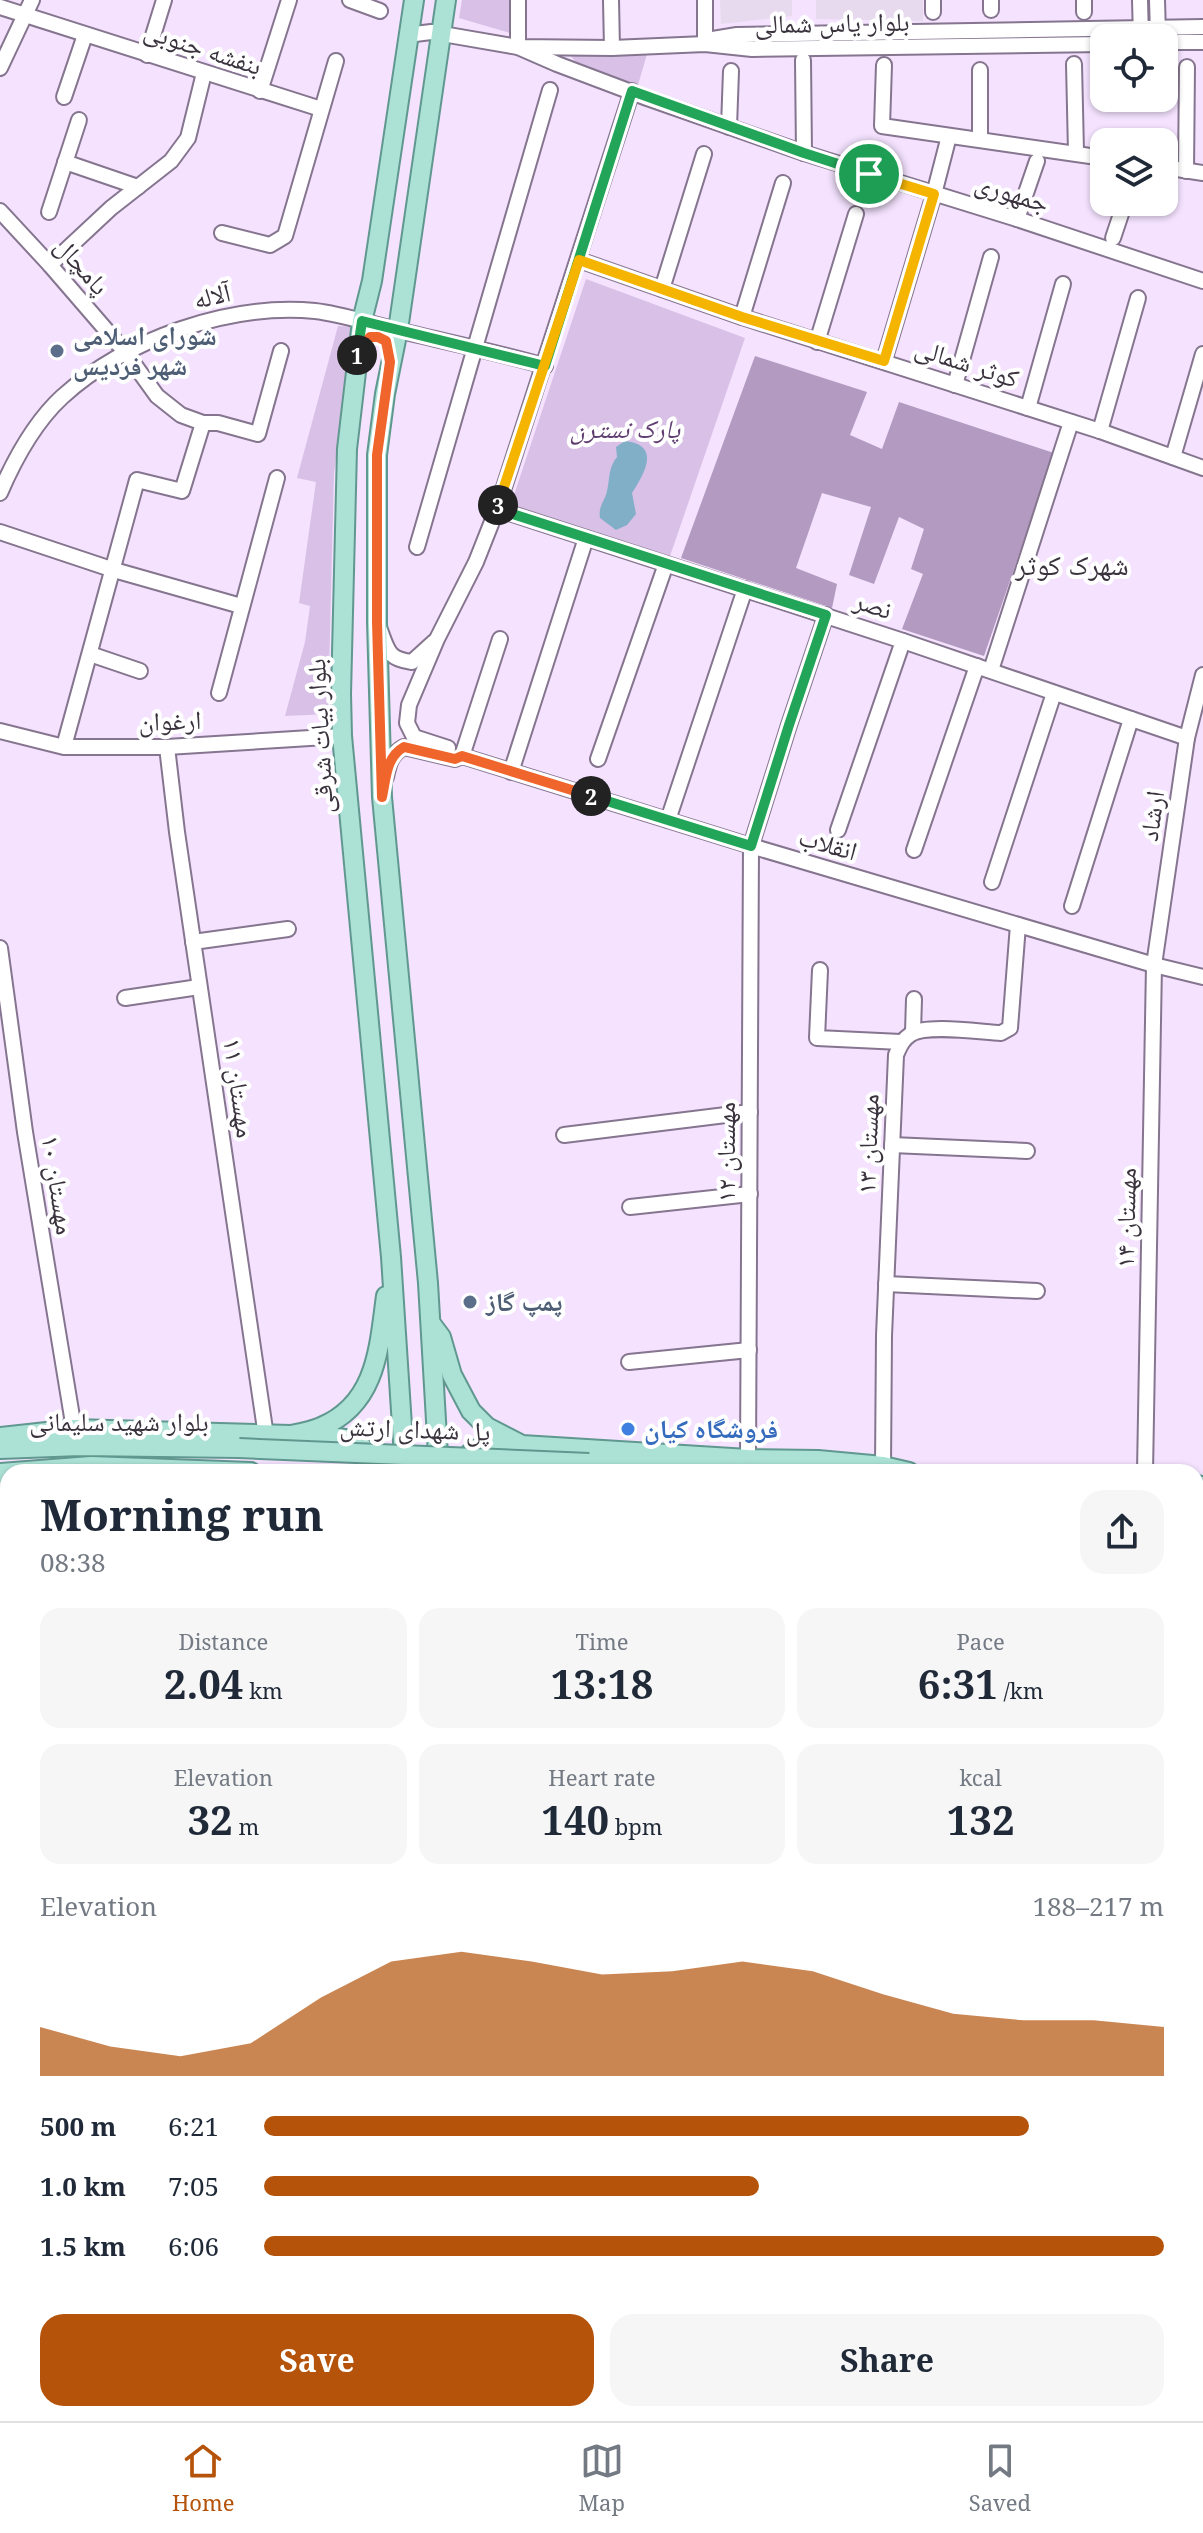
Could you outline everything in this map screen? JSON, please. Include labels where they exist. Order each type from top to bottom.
[{"type":"main road","name":"بلوار بیات شرقی","points":[[404,1464],[391,1257],[342,736],[341,680],[347,449],[356,361],[414,0]]},
{"type":"main road","points":[[439,1464],[431,1323],[382,797],[377,622],[377,455],[446,0]]},
{"type":"main road","points":[[365,312],[390,309],[402,299]]},
{"type":"main road","points":[[356,361],[370,337],[378,337],[386,341],[390,362]]},
{"type":"main road","points":[[291,1435],[322,1427],[347,1411],[374,1372],[391,1257]]},
{"type":"main road","points":[[431,1323],[441,1337],[452,1375],[471,1411],[487,1427],[522,1445]]},
{"type":"main road","points":[[0,1437],[74,1429],[291,1435],[344,1439],[359,1444],[364,1447],[368,1464]]},
{"type":"main road","points":[[464,1464],[471,1451],[495,1445],[522,1445],[742,1464]]},
{"type":"main road","name":"بلوار شهید سلیمانی","points":[[0,1449],[80,1446],[239,1448]]},
{"type":"main road","name":"پل شهدای ارتش","points":[[239,1448],[672,1464]]},
{"type":"main road","points":[[767,1464],[818,1460],[861,1464]]},
{"type":"street","points":[[0,68],[32,0]]},
{"type":"street","points":[[147,55],[164,0]]},
{"type":"street","points":[[260,91],[289,0]]},
{"type":"street","points":[[350,0],[380,11]]},
{"type":"street","points":[[518,0],[518,47]]},
{"type":"street","points":[[611,0],[612,48]]},
{"type":"street","points":[[705,0],[705,44]]},
{"type":"street","points":[[1140,0],[1141,24]]},
{"type":"street","points":[[1157,0],[1158,24]]},
{"type":"street","name":"بنفشه جنوبی","points":[[0,7],[321,109]]},
{"type":"street","name":"بلوار یاس شمالی","points":[[1178,30],[1203,27]]},
{"type":"street","name":"جمهوری","points":[[407,35],[431,32],[518,47],[804,153],[1203,281]]},
{"type":"street","name":"بلوار یاس شمالی","points":[[705,44],[713,39],[737,35],[1090,33]]},
{"type":"street","points":[[64,97],[85,35]]},
{"type":"street","points":[[1178,42],[1203,42]]},
{"type":"street","name":"بلوار یاس شمالی","points":[[518,47],[612,48],[705,44],[752,49],[1090,44]]},
{"type":"street","points":[[803,60],[804,153]]},
{"type":"street","points":[[222,233],[270,245],[285,236],[336,61]]},
{"type":"street","points":[[1074,64],[1076,152]]},
{"type":"street","points":[[884,65],[882,126],[1090,155]]},
{"type":"street","points":[[1186,171],[1187,67]]},
{"type":"street","points":[[980,70],[980,139]]},
{"type":"street","points":[[729,127],[731,71]]},
{"type":"street","points":[[50,265],[111,208],[171,161],[188,138],[204,73]]},
{"type":"street","points":[[417,547],[550,90]]},
{"type":"street","points":[[500,639],[462,756],[414,737],[407,723],[409,705],[437,639],[476,562],[497,509],[632,91]]},
{"type":"street","points":[[49,212],[79,120]]},
{"type":"street","points":[[884,361],[949,136]]},
{"type":"street","points":[[662,289],[704,154]]},
{"type":"street","points":[[1017,219],[1037,161]]},
{"type":"street","points":[[65,162],[138,187]]},
{"type":"street","points":[[1178,170],[1203,173]]},
{"type":"street","points":[[742,317],[783,183]]},
{"type":"street","name":"پامچال","points":[[0,211],[126,353],[157,396],[181,415],[203,423],[218,423],[258,434],[281,351]]},
{"type":"street","points":[[817,342],[856,214]]},
{"type":"street","points":[[1113,238],[1120,216]]},
{"type":"street","points":[[955,385],[991,257]]},
{"type":"street","name":"کوثر شمالی","points":[[579,260],[742,317],[1100,431],[1203,468]]},
{"type":"street","points":[[1028,408],[1063,284]]},
{"type":"street","points":[[1100,431],[1138,298]]},
{"type":"street","name":"آلاله","points":[[0,493],[20,451],[51,409],[81,382],[126,353],[184,328],[223,316],[270,310],[365,312],[398,330],[545,366]]},
{"type":"street","points":[[1173,457],[1203,354]]},
{"type":"street","points":[[914,850],[985,667],[1071,422]]},
{"type":"street","points":[[66,739],[137,480],[182,491],[203,423]]},
{"type":"street","points":[[219,693],[277,478]]},
{"type":"street","name":"نصر","points":[[497,509],[985,667],[1187,738]]},
{"type":"street","points":[[0,532],[114,570],[241,606]]},
{"type":"street","points":[[511,772],[586,538]]},
{"type":"street","points":[[598,759],[666,564]]},
{"type":"street","points":[[668,820],[745,589]]},
{"type":"street","name":"مهستان ۱۲","points":[[754,1464],[749,1350],[751,846],[826,615]]},
{"type":"street","points":[[377,622],[388,651],[397,660],[412,662],[437,639]]},
{"type":"street","points":[[838,830],[903,641]]},
{"type":"street","points":[[90,654],[140,671]]},
{"type":"street","name":"ارشاد","points":[[1154,965],[1187,738],[1203,675]]},
{"type":"street","points":[[992,882],[1054,693]]},
{"type":"street","points":[[1072,906],[1131,719]]},
{"type":"street","name":"ارغوان","points":[[0,731],[64,747],[167,747],[342,736]]},
{"type":"street","name":"مهستان ۱۱","points":[[167,747],[199,987],[266,1436]]},
{"type":"street","name":"انقلاب","points":[[382,797],[390,760],[396,751],[404,747],[455,759],[462,756],[751,846],[1203,977]]},
{"type":"street","points":[[820,970],[817,1038],[901,1042],[913,1032],[931,1030],[1001,1033],[1010,1028],[1018,925]]},
{"type":"street","points":[[193,942],[288,929]]},
{"type":"street","name":"مهستان ۱۰","points":[[0,948],[25,1132],[74,1429]]},
{"type":"street","name":"مهستان ۱۴","points":[[1145,1464],[1154,965]]},
{"type":"street","points":[[125,998],[199,987]]},
{"type":"street","points":[[913,1032],[914,999]]},
{"type":"street","name":"مهستان ۱۳","points":[[883,1464],[886,1284],[896,1055],[901,1042]]},
{"type":"street","points":[[564,1135],[750,1112]]},
{"type":"street","points":[[892,1145],[1027,1151]]},
{"type":"street","points":[[630,1207],[750,1194]]},
{"type":"street","points":[[886,1284],[1037,1291]]},
{"type":"street","points":[[629,1362],[749,1350]]},
{"type":"shaded area","points":[[720,0],[792,0],[792,16],[721,24]]},
{"type":"shaded area","points":[[816,0],[923,0],[923,21],[816,19]]},
{"type":"shaded area","points":[[755,356],[867,392],[850,435],[882,449],[899,402],[1054,453],[984,656],[902,629],[923,574],[911,569],[924,529],[899,517],[874,584],[849,575],[871,507],[822,493],[796,568],[837,584],[832,608],[681,558]]},
{"type":"green space","points":[[462,0],[510,0],[510,33],[459,18]]},
{"type":"green space","points":[[647,54],[638,85],[578,65],[571,56]]},
{"type":"green space","name":"پارک نسترن","points":[[586,279],[745,338],[670,556],[511,504]]},
{"type":"green space","points":[[338,326],[353,327],[334,474],[328,714],[285,716],[305,642],[310,606],[299,603],[316,482],[297,478]]},
{"type":"water","points":[[625,441],[643,448],[647,461],[632,493],[636,514],[627,525],[616,530],[600,518],[600,510],[617,457],[616,447]]},
{"type":"place","name":"شورای اسلامی شهر فردیس","points":[[57,351]]},
{"type":"place","name":"پمپ گاز","points":[[470,1302]]},
{"type":"place","name":"فروشگاه کیان","points":[[628,1429]]},
{"type":"district","name":"شهرک کوثر","points":[[1072,565]]},
{"type":"route","points":[[869,174],[632,91],[545,366],[362,321],[356,361],[370,337],[378,337],[386,341],[390,362],[377,455],[377,622],[382,797],[390,760],[396,751],[404,747],[455,759],[462,756],[751,846],[826,615],[497,509],[545,366],[579,260],[817,342],[884,361],[934,194],[869,174]]}]
